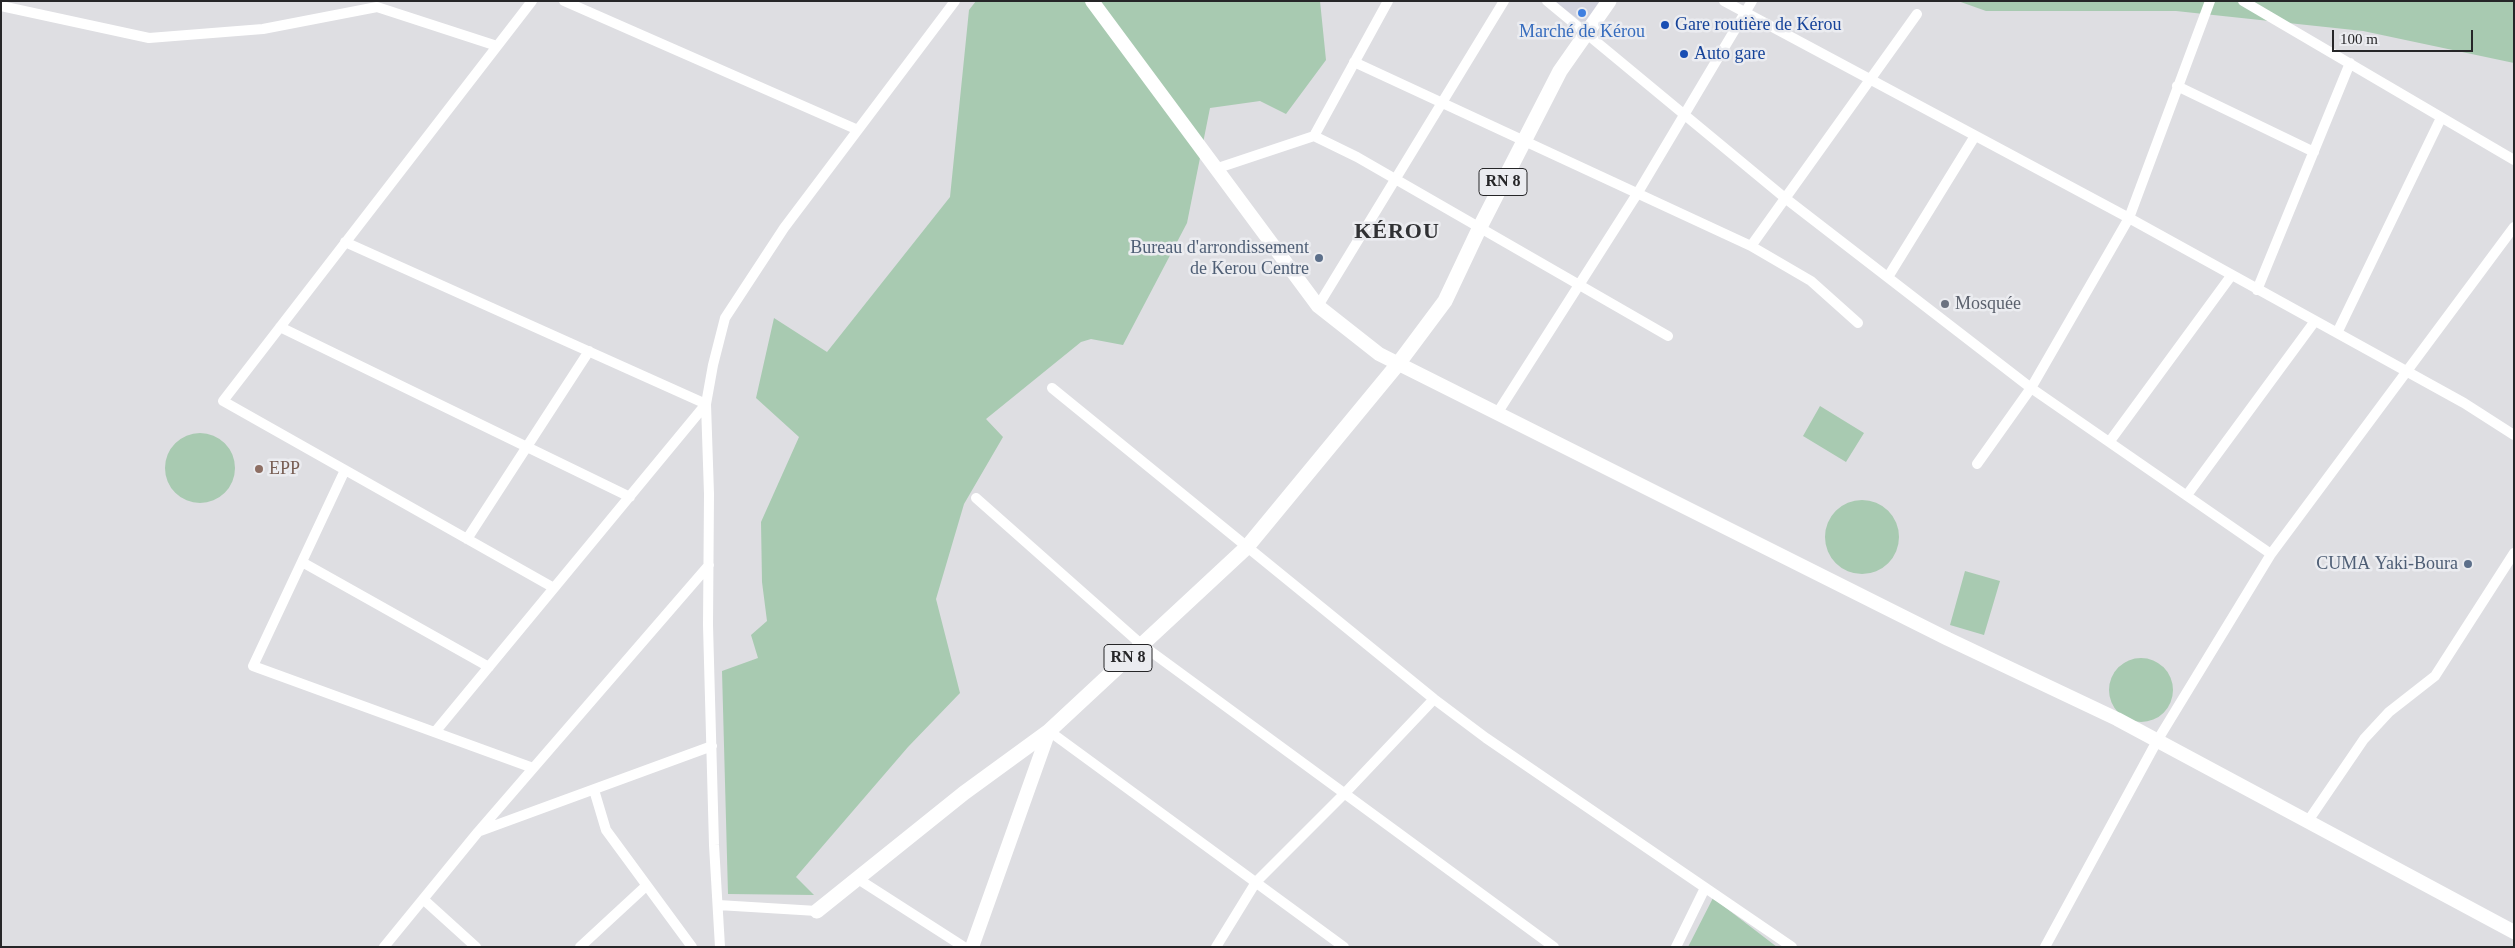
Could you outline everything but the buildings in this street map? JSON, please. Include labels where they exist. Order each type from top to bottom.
[{"type":"main road","name":"RN 8","points":[[817,911],[964,793],[1049,731],[1247,547],[1398,364],[1445,301],[1480,227],[1560,71],[1609,1]]},
{"type":"street","points":[[532,1],[223,400],[554,588]]},
{"type":"street","points":[[564,1],[858,130]]},
{"type":"street","points":[[720,947],[712,746],[706,404],[712,365],[724,318],[784,228],[955,1]]},
{"type":"street","points":[[1092,1],[1318,306],[1379,354],[1924,627],[2117,719],[2514,932]]},
{"type":"street","points":[[1314,136],[1388,1]]},
{"type":"street","points":[[1318,306],[1504,1]]},
{"type":"street","points":[[1547,1],[1683,116],[1785,198],[2031,388],[2271,554]]},
{"type":"street","points":[[1724,1],[1743,13],[2128,218],[2464,403],[2514,435]]},
{"type":"street","points":[[1498,412],[1637,194],[1743,13],[1752,1]]},
{"type":"street","points":[[1977,464],[2031,388],[2128,218],[2210,1]]},
{"type":"street","points":[[2243,1],[2514,160]]},
{"type":"street","points":[[1,6],[149,38],[263,29],[377,7],[497,46]]},
{"type":"street","points":[[1751,246],[1917,14]]},
{"type":"street","points":[[1354,62],[1751,246],[1811,281],[1858,323]]},
{"type":"street","points":[[2257,290],[2350,63]]},
{"type":"street","points":[[2177,86],[2314,152]]},
{"type":"street","points":[[2337,334],[2441,118]]},
{"type":"street","points":[[1215,169],[1314,136],[1358,156],[1668,336]]},
{"type":"street","points":[[1888,277],[1975,136]]},
{"type":"street","points":[[2044,947],[2157,741],[2271,554],[2514,227]]},
{"type":"street","points":[[345,242],[706,404]]},
{"type":"street","points":[[2110,441],[2231,276]]},
{"type":"street","points":[[2187,495],[2315,321]]},
{"type":"street","points":[[280,327],[630,497]]},
{"type":"street","points":[[467,539],[589,351]]},
{"type":"street","points":[[1052,388],[1434,699],[1486,738],[1792,947]]},
{"type":"street","points":[[435,732],[706,404]]},
{"type":"street","points":[[345,470],[253,666],[534,768]]},
{"type":"street","points":[[976,498],[1142,644],[1554,947]]},
{"type":"street","points":[[2308,821],[2364,739],[2389,712],[2435,676],[2514,553]]},
{"type":"street","points":[[302,562],[489,667]]},
{"type":"street","points":[[384,947],[478,832],[709,565]]},
{"type":"street","points":[[1216,947],[1256,882],[1345,793],[1434,699]]},
{"type":"street","points":[[972,947],[1049,731],[1344,947]]},
{"type":"street","points":[[478,832],[712,746]]},
{"type":"street","points":[[594,790],[606,830],[692,947]]},
{"type":"street","points":[[858,879],[964,947]]},
{"type":"street","points":[[580,947],[646,886]]},
{"type":"street","points":[[1676,947],[1705,888]]},
{"type":"street","points":[[423,899],[476,947]]},
{"type":"street","points":[[718,906],[817,911]]},
{"type":"shaded area","name":"Marché de Kérou","points":[[1554,1],[1602,1],[1586,25]]},
{"type":"green space","points":[[976,1],[1320,1],[1326,60],[1286,114],[1260,101],[1210,108],[1187,223],[1123,345],[1091,339],[1081,342],[986,419],[1003,437],[964,504],[936,599],[960,693],[908,747],[796,877],[814,895],[728,894],[722,671],[758,658],[751,635],[767,621],[762,582],[761,522],[799,437],[756,398],[774,318],[827,352],[950,197],[969,10]]},
{"type":"green space","points":[[1958,1],[2514,1],[2514,63],[2363,31],[2176,11],[1986,11]]},
{"type":"green space","points":[[1820,406],[1864,433],[1846,462],[1803,436]]},
{"type":"green space","points":[[207,433],[220,439],[229,448],[233,454],[235,468],[233,482],[225,493],[214,501],[193,503],[186,501],[175,493],[167,482],[165,461],[167,454],[175,443],[186,435]]},
{"type":"green space","points":[[1862,500],[1876,503],[1888,511],[1896,523],[1899,537],[1896,551],[1888,563],[1876,571],[1862,574],[1848,571],[1836,563],[1828,551],[1825,537],[1828,523],[1836,511],[1848,503]]},
{"type":"green space","points":[[1965,571],[2000,581],[1984,635],[1950,625]]},
{"type":"green space","points":[[2141,658],[2159,664],[2167,672],[2173,690],[2167,708],[2159,716],[2141,722],[2123,716],[2115,708],[2109,690],[2115,672],[2123,664]]},
{"type":"green space","points":[[1713,898],[1777,947],[1688,947]]},
{"type":"place","name":"Marché de Kérou","points":[[1582,13]]},
{"type":"place","name":"Gare routière de Kérou","points":[[1665,25]]},
{"type":"place","name":"Auto gare","points":[[1684,54]]},
{"type":"place","name":"Bureau d'arrondissement de Kerou Centre","points":[[1319,258]]},
{"type":"place","name":"Mosquée","points":[[1945,304]]},
{"type":"place","name":"EPP","points":[[259,469]]},
{"type":"place","name":"CUMA Yaki-Boura","points":[[2468,564]]},
{"type":"district","name":"KÉROU","points":[[1397,232]]}]
